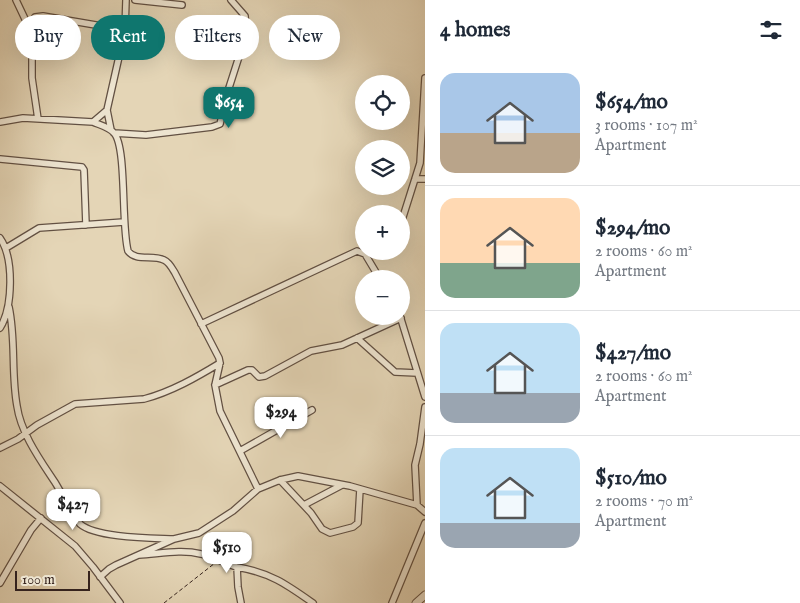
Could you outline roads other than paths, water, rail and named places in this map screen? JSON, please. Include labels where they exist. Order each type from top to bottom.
[{"type":"street","points":[[16,0],[22,15]]},
{"type":"street","points":[[126,0],[126,15]]},
{"type":"street","points":[[135,0],[182,5]]},
{"type":"street","points":[[0,122],[23,118],[38,118],[93,122],[112,131],[146,135],[212,127],[220,124],[246,34],[245,16],[231,0]]},
{"type":"street","points":[[32,60],[32,78],[38,118]]},
{"type":"street","points":[[119,60],[108,110],[112,131],[118,141],[127,247],[130,254],[135,256],[162,259],[168,263],[175,273],[220,363],[216,385],[220,410],[258,489]]},
{"type":"street","points":[[407,205],[421,154],[420,138],[425,78]]},
{"type":"street","points":[[93,122],[108,110]]},
{"type":"street","points":[[0,159],[82,167],[84,170],[86,225]]},
{"type":"street","points":[[415,179],[425,179]]},
{"type":"street","points":[[6,248],[39,228],[124,222]]},
{"type":"street","points":[[0,238],[6,248],[10,287],[9,306],[13,328],[16,406],[26,432],[42,462],[83,526],[94,531],[123,536],[174,540]]},
{"type":"street","points":[[201,324],[357,251],[365,254],[375,270]]},
{"type":"street","points":[[0,328],[9,306]]},
{"type":"street","points":[[216,385],[250,369],[259,377],[265,376],[311,351],[336,347],[384,325]]},
{"type":"street","points":[[403,325],[425,397]]},
{"type":"street","points":[[357,338],[395,372],[417,373]]},
{"type":"street","points":[[0,448],[75,404],[144,399],[199,376],[220,363]]},
{"type":"street","points":[[417,505],[415,465],[425,407]]},
{"type":"street","points":[[240,450],[312,410]]},
{"type":"street","points":[[100,577],[109,569],[174,540],[199,533],[212,526],[258,489],[280,480],[298,476],[360,489],[417,505],[425,512]]},
{"type":"street","points":[[280,480],[326,532],[330,533],[353,527],[358,522],[360,489]]},
{"type":"street","points":[[304,505],[342,485]]},
{"type":"street","points":[[0,486],[75,546],[120,603]]},
{"type":"street","points":[[0,583],[31,530],[41,518]]},
{"type":"street","points":[[392,603],[425,523]]},
{"type":"street","points":[[139,556],[189,552],[204,554],[237,567],[259,571],[271,576],[313,603]]},
{"type":"street","points":[[237,567],[241,603]]},
{"type":"street","points":[[416,603],[425,595]]}]
